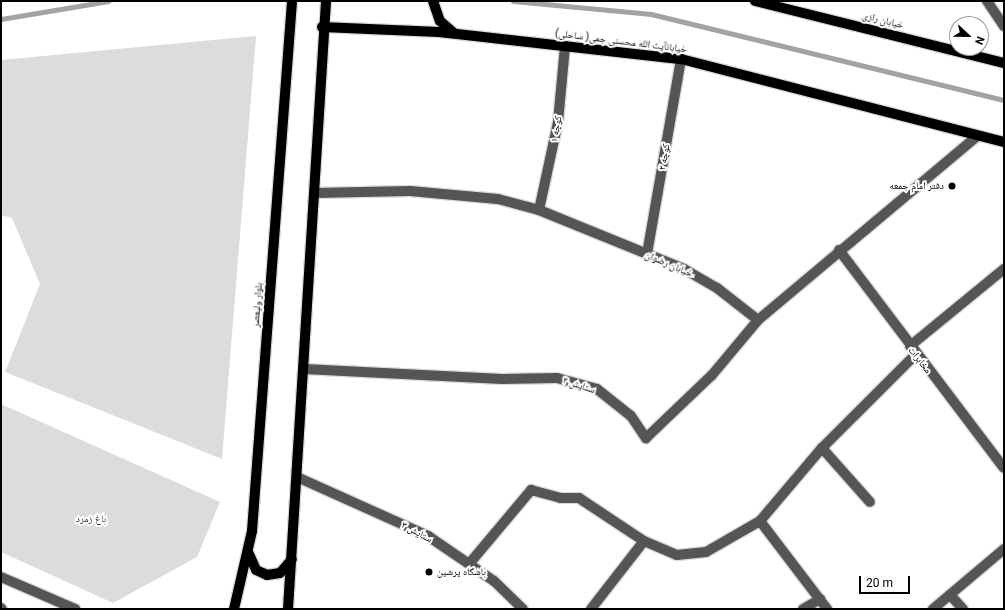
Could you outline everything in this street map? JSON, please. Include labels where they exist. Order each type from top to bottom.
[{"type":"main road","points":[[288,609],[293,557],[315,193],[322,27],[326,1]]},
{"type":"main road","points":[[433,1],[440,21],[455,34]]},
{"type":"main road","name":"خیابان رازی","points":[[755,1],[1004,63]]},
{"type":"main road","name":"بلوار ولیعصر","points":[[234,609],[249,554],[292,4]]},
{"type":"main road","name":"خیابانآیت الله محسنی جمی( ساحلی)","points":[[322,27],[455,34],[681,59],[1003,143]]},
{"type":"main road","points":[[249,554],[256,570],[267,575],[280,573],[293,557]]},
{"type":"street","points":[[987,1],[1004,26]]},
{"type":"street","name":"کوچه ۱","points":[[539,210],[558,122],[565,46]]},
{"type":"street","name":"کوچه ۲","points":[[647,254],[681,59]]},
{"type":"street","points":[[758,320],[839,250],[917,190],[976,137]]},
{"type":"street","name":"خیابان رضوان","points":[[315,193],[410,191],[498,199],[539,210],[684,269],[717,288],[758,320]]},
{"type":"street","name":"مخابرات","points":[[839,250],[913,350],[1004,468]]},
{"type":"street","points":[[469,564],[531,490],[560,498],[578,498],[644,541],[678,555],[706,552],[760,521],[822,448],[913,350],[1004,269]]},
{"type":"street","name":"ستایش ۴","points":[[304,368],[502,379],[557,378],[597,389],[631,416],[646,438],[712,375],[758,320]]},
{"type":"street","points":[[822,448],[870,502]]},
{"type":"street","name":"ستایش ۳","points":[[297,477],[421,533],[494,581],[523,609]]},
{"type":"street","points":[[760,521],[827,609]]},
{"type":"street","points":[[591,609],[644,541]]},
{"type":"street","points":[[933,609],[1004,549]]},
{"type":"street","points":[[1,577],[75,609]]},
{"type":"street","points":[[950,594],[962,609]]},
{"type":"street","points":[[804,609],[820,599]]},
{"type":"green space","points":[[256,36],[222,459],[5,372],[40,284],[12,218],[1,215],[1,60]]},
{"type":"green space","name":"باغ زمرد","points":[[1,404],[220,502],[197,557],[113,603],[1,552]]},
{"type":"waterway","points":[[1,19],[109,1]]},
{"type":"waterway","points":[[513,1],[651,14],[1004,100]]},
{"type":"place","name":"دفتر امام جمعه","points":[[952,186]]},
{"type":"place","name":"باشگاه پرشین","points":[[429,572]]}]
